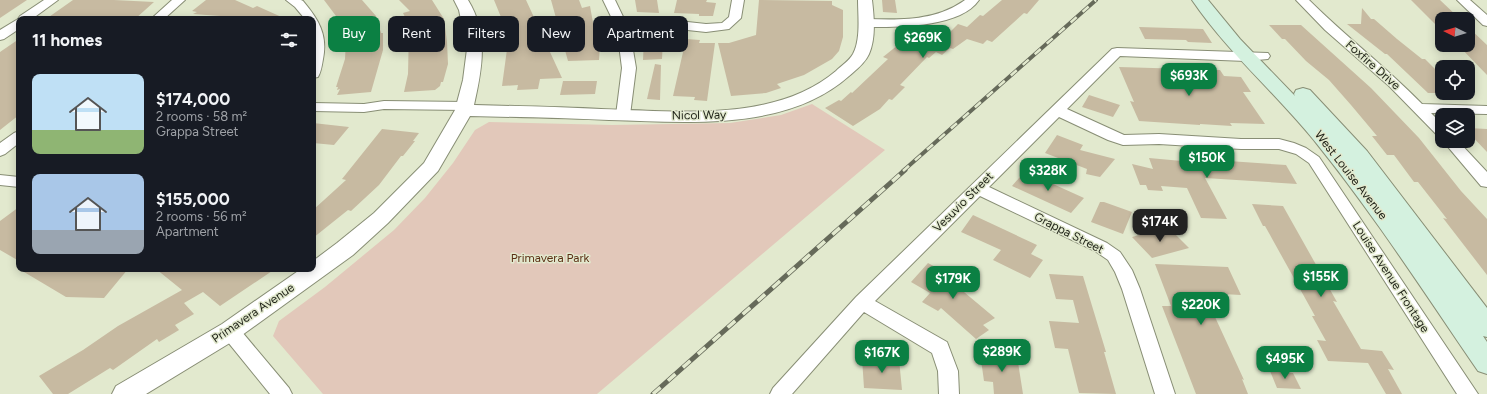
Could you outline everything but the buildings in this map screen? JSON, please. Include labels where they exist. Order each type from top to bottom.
[{"type":"main road","name":"West Louise Avenue","points":[[1200,0],[1215,21],[1255,56],[1308,98],[1360,156],[1487,327]]},
{"type":"main road","name":"West Louise Avenue","points":[[1216,0],[1240,29],[1255,56],[1294,106],[1323,137],[1354,175],[1487,363]]},
{"type":"street","points":[[28,16],[52,0]]},
{"type":"street","points":[[160,16],[179,0]]},
{"type":"street","points":[[292,0],[299,4],[309,16]]},
{"type":"street","name":"Primavera Avenue","points":[[316,270],[345,249],[381,218],[431,167],[463,111],[471,80],[475,49],[467,10],[461,0]]},
{"type":"street","points":[[609,0],[617,16]]},
{"type":"street","points":[[688,26],[706,28],[725,26],[735,18],[738,0]]},
{"type":"street","name":"Nicol Way","points":[[316,107],[364,108],[378,114],[463,111],[699,117],[738,114],[778,107],[813,94],[837,80],[861,55],[867,23],[865,0]]},
{"type":"street","points":[[867,23],[908,24],[942,17],[973,0]]},
{"type":"street","name":"Foxfire Drive","points":[[1302,0],[1329,27],[1394,83],[1435,124]]},
{"type":"street","points":[[1463,0],[1487,22]]},
{"type":"street","points":[[0,36],[16,25]]},
{"type":"street","points":[[316,31],[319,45],[316,63]]},
{"type":"street","points":[[623,115],[629,68],[627,52]]},
{"type":"street","name":"Vesuvio Street","points":[[780,394],[862,302],[1117,52],[1255,56]]},
{"type":"street","points":[[1420,108],[1487,110]]},
{"type":"street","name":"Louise Avenue Frontage","points":[[1057,110],[1113,137],[1123,140],[1159,139],[1241,144],[1279,144],[1301,151],[1314,160],[1468,394]]},
{"type":"street","points":[[0,151],[16,138]]},
{"type":"street","points":[[1457,148],[1487,182]]},
{"type":"street","points":[[0,180],[16,182]]},
{"type":"street","name":"Grappa Street","points":[[978,188],[1101,247],[1114,256],[1123,270],[1131,289],[1165,394]]},
{"type":"street","name":"Primavera Avenue","points":[[125,394],[230,331],[313,272]]},
{"type":"street","points":[[862,302],[940,348],[948,371],[949,394]]},
{"type":"street","points":[[230,331],[282,394]]},
{"type":"green space","name":"Primavera Park","points":[[812,104],[885,150],[597,394],[323,394],[273,336],[279,321],[325,287],[394,230],[425,198],[453,163],[475,130],[489,122],[612,125],[730,123],[781,115]]},
{"type":"railway","points":[[903,171],[1096,0]]},
{"type":"railway","points":[[653,394],[905,170]]}]
